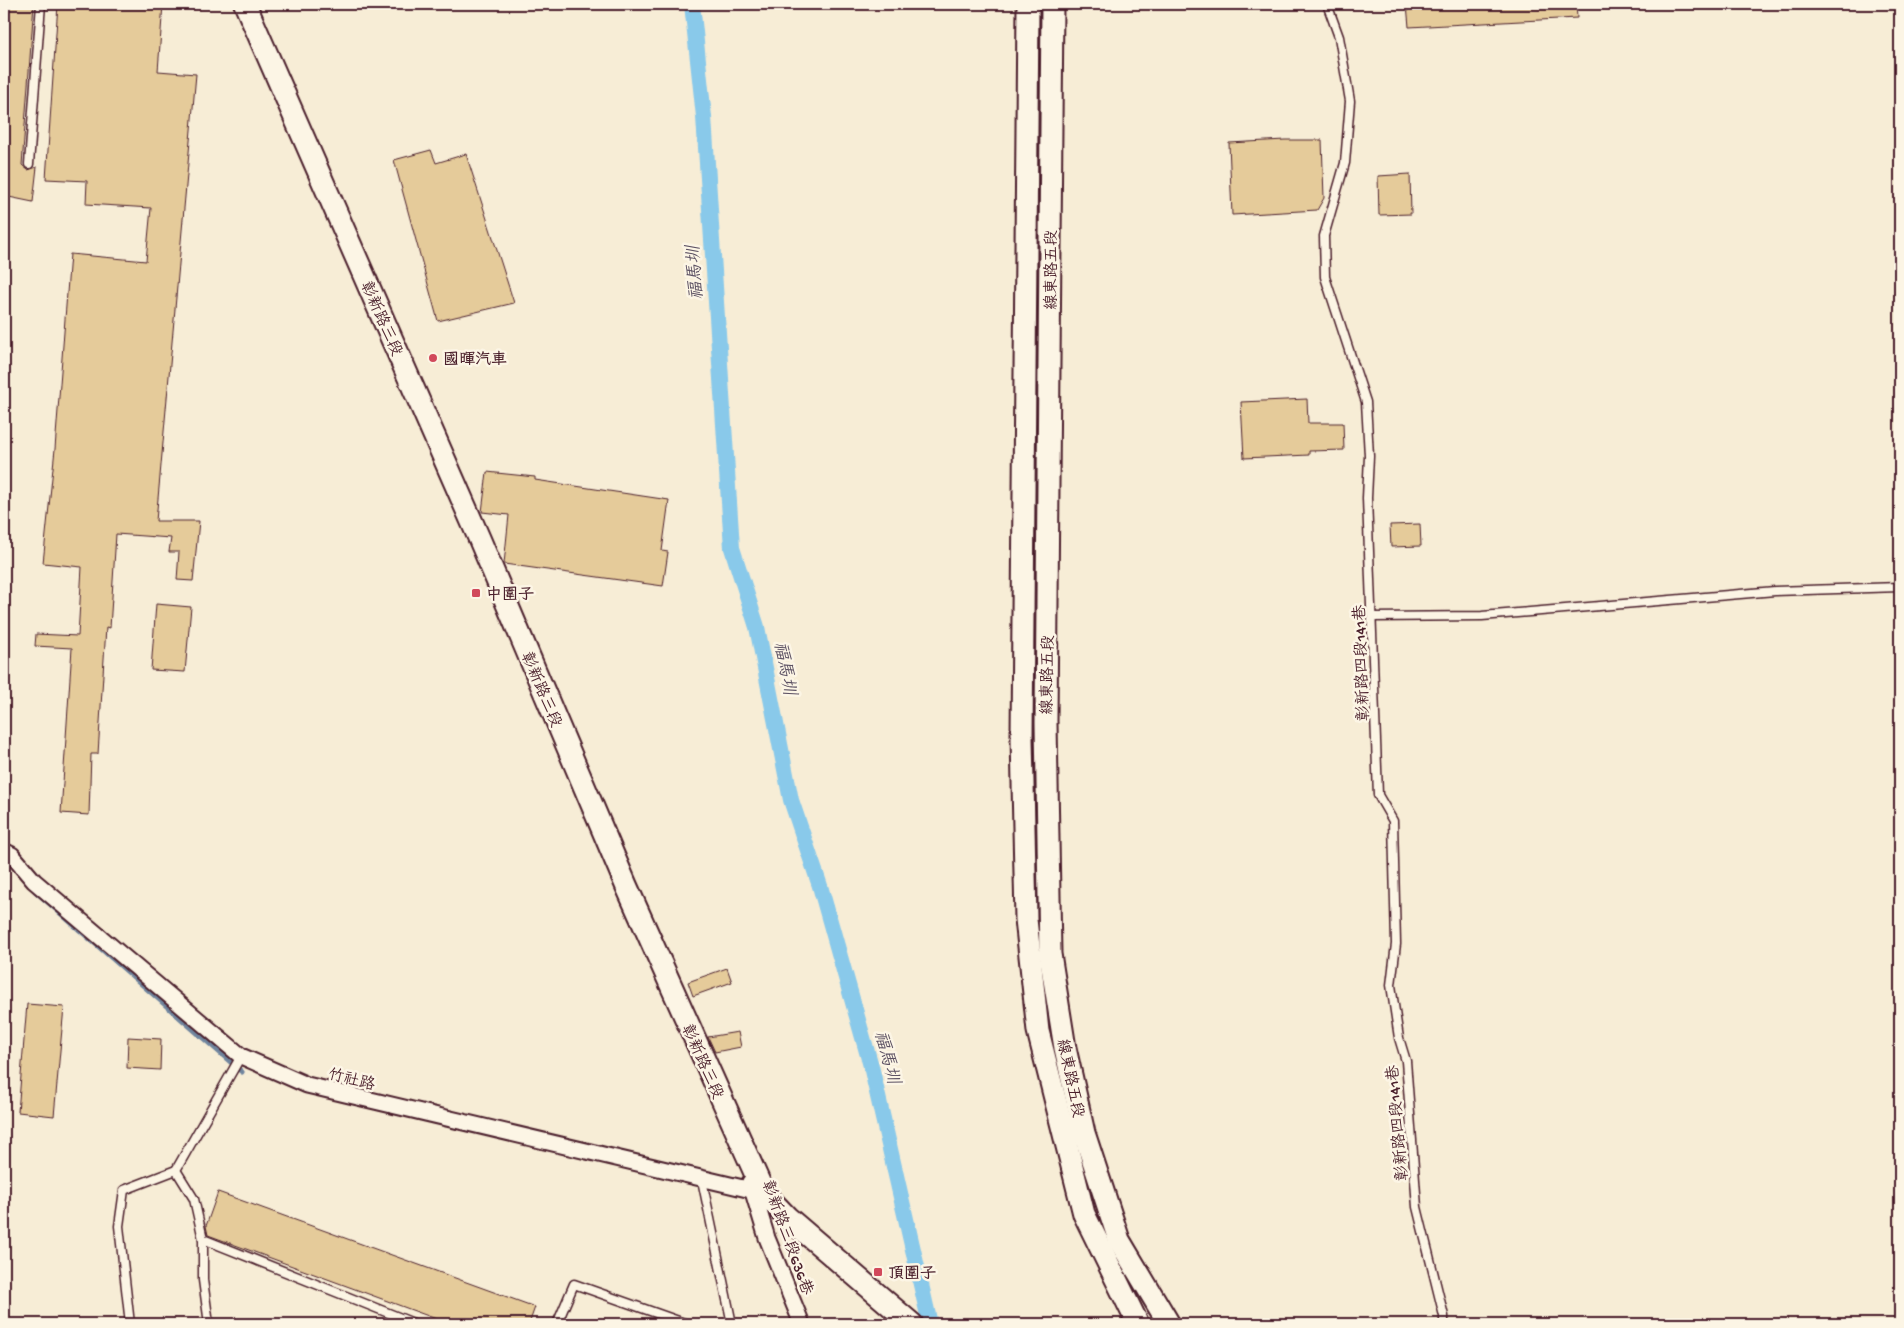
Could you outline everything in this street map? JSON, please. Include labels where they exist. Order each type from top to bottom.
[{"type":"main road","name":"彰新路三段","points":[[245,4],[479,538],[626,885],[748,1160],[757,1191],[912,1324]]},
{"type":"main road","name":"線東路五段","points":[[1028,4],[1022,738],[1026,919],[1038,1031],[1084,1214],[1138,1324]]},
{"type":"main road","name":"線東路五段","points":[[1052,4],[1046,723],[1050,954],[1065,1048],[1084,1133],[1119,1240],[1169,1324]]},
{"type":"street","name":"竹社路","points":[[4,851],[12,855],[34,881],[241,1056],[307,1085],[702,1180],[757,1191]]},
{"type":"street","name":"彰新路三段636巷","points":[[757,1191],[767,1238],[802,1324]]},
{"type":"lane","points":[[29,164],[41,4]]},
{"type":"lane","name":"彰新路四段141巷","points":[[1327,4],[1339,37],[1350,101],[1345,163],[1324,236],[1325,277],[1366,402],[1369,456],[1367,498],[1373,617],[1378,795],[1393,821],[1396,944],[1392,986],[1399,1038],[1406,1061],[1417,1207],[1444,1316],[1444,1324]]},
{"type":"lane","points":[[1373,617],[1482,616],[1776,591],[1900,587]]},
{"type":"lane","points":[[130,1324],[119,1226],[124,1190],[176,1170],[241,1056]]},
{"type":"lane","points":[[176,1170],[194,1199],[202,1239],[203,1280],[209,1324]]},
{"type":"lane","points":[[702,1180],[732,1324]]},
{"type":"lane","points":[[202,1239],[416,1324]]},
{"type":"lane","points":[[557,1324],[574,1284],[687,1324]]},
{"type":"building","points":[[4,4],[34,4],[22,165],[28,170],[37,167],[33,202],[4,196]]},
{"type":"building","points":[[58,4],[163,4],[158,71],[196,74],[156,521],[199,521],[193,581],[177,580],[179,552],[169,552],[171,538],[116,534],[110,628],[106,627],[98,754],[91,754],[89,815],[61,813],[72,648],[35,646],[36,634],[78,636],[82,567],[43,563],[55,449],[70,254],[146,261],[151,208],[86,204],[87,181],[46,179]]},
{"type":"building","points":[[1407,4],[1576,4],[1577,18],[1409,27]]},
{"type":"building","points":[[1322,140],[1324,198],[1317,210],[1232,215],[1229,143]]},
{"type":"building","points":[[431,150],[436,163],[466,154],[514,303],[438,321],[394,160]]},
{"type":"building","points":[[1410,174],[1411,214],[1379,215],[1378,176]]},
{"type":"building","points":[[1307,399],[1308,423],[1343,423],[1344,450],[1309,451],[1309,455],[1244,458],[1241,402]]},
{"type":"building","points":[[487,472],[535,477],[535,480],[669,500],[662,551],[668,552],[663,586],[504,564],[509,515],[482,512]]},
{"type":"building","points":[[1420,524],[1421,546],[1391,547],[1390,525]]},
{"type":"building","points":[[156,604],[191,607],[185,672],[151,670]]},
{"type":"building","points":[[727,968],[732,982],[693,996],[688,982]]},
{"type":"building","points":[[27,1004],[64,1007],[54,1116],[18,1112]]},
{"type":"building","points":[[738,1032],[741,1047],[715,1052],[708,1037]]},
{"type":"building","points":[[128,1037],[161,1039],[160,1070],[127,1068]]},
{"type":"building","points":[[218,1192],[535,1307],[529,1324],[450,1324],[208,1235],[206,1226]]},
{"type":"waterway","name":"福馬圳","points":[[692,4],[704,117],[732,548],[757,627],[791,800],[820,886],[871,1066],[930,1324]]},
{"type":"waterway","points":[[35,891],[242,1072]]},
{"type":"place","name":"國暉汽車","points":[[433,358]]},
{"type":"place","name":"中圍子","points":[[476,593]]},
{"type":"place","name":"頂圍子","points":[[878,1272]]}]
